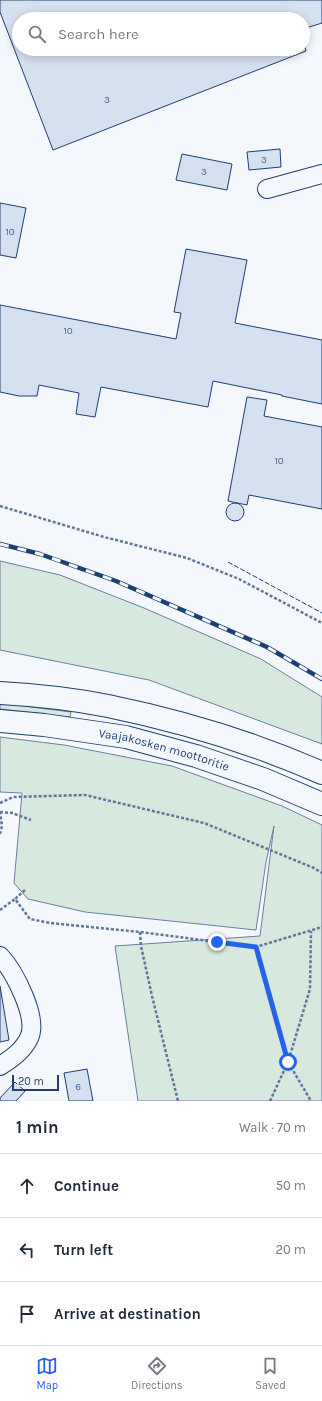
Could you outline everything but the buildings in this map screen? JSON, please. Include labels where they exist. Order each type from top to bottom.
[{"type":"highway","points":[[0,693],[39,696],[108,706],[176,722],[284,756],[322,773]]},
{"type":"highway","name":"Vaajakosken moottoritie","points":[[0,721],[44,725],[133,739],[196,756],[263,779],[322,804]]},
{"type":"street","points":[[267,188],[322,174]]},
{"type":"street","points":[[0,956],[15,977],[32,1023],[30,1038],[19,1052],[0,1066]]},
{"type":"path","points":[[0,506],[104,537],[187,558],[239,579],[322,623]]},
{"type":"path","points":[[0,803],[13,796],[85,795],[204,823],[314,868],[322,873]]},
{"type":"path","points":[[0,834],[2,826],[0,811],[12,813],[31,820]]},
{"type":"path","points":[[0,910],[25,890]]},
{"type":"path","points":[[15,899],[30,919],[50,923],[140,932],[256,947],[311,932],[322,927]]},
{"type":"path","points":[[140,932],[141,946],[152,996],[178,1101]]},
{"type":"path","points":[[270,1101],[288,1062],[310,989],[311,932]]},
{"type":"path","points":[[256,947],[288,1062],[311,1101]]},
{"type":"shaded area","points":[[0,561],[60,575],[144,608],[261,659],[322,697],[322,744],[149,680],[0,650]]},
{"type":"shaded area","points":[[0,703],[71,712],[70,717],[0,709]]},
{"type":"shaded area","points":[[0,737],[64,745],[172,766],[282,806],[322,825],[322,1101],[138,1101],[115,946],[260,936],[274,826],[266,862],[256,930],[85,912],[28,899],[14,883],[22,793],[0,792]]},
{"type":"railway","points":[[0,544],[40,554],[116,581],[267,647],[322,679]]},
{"type":"fence","points":[[228,562],[322,613]]},
{"type":"route","points":[[217,942],[256,947],[288,1062]]}]
